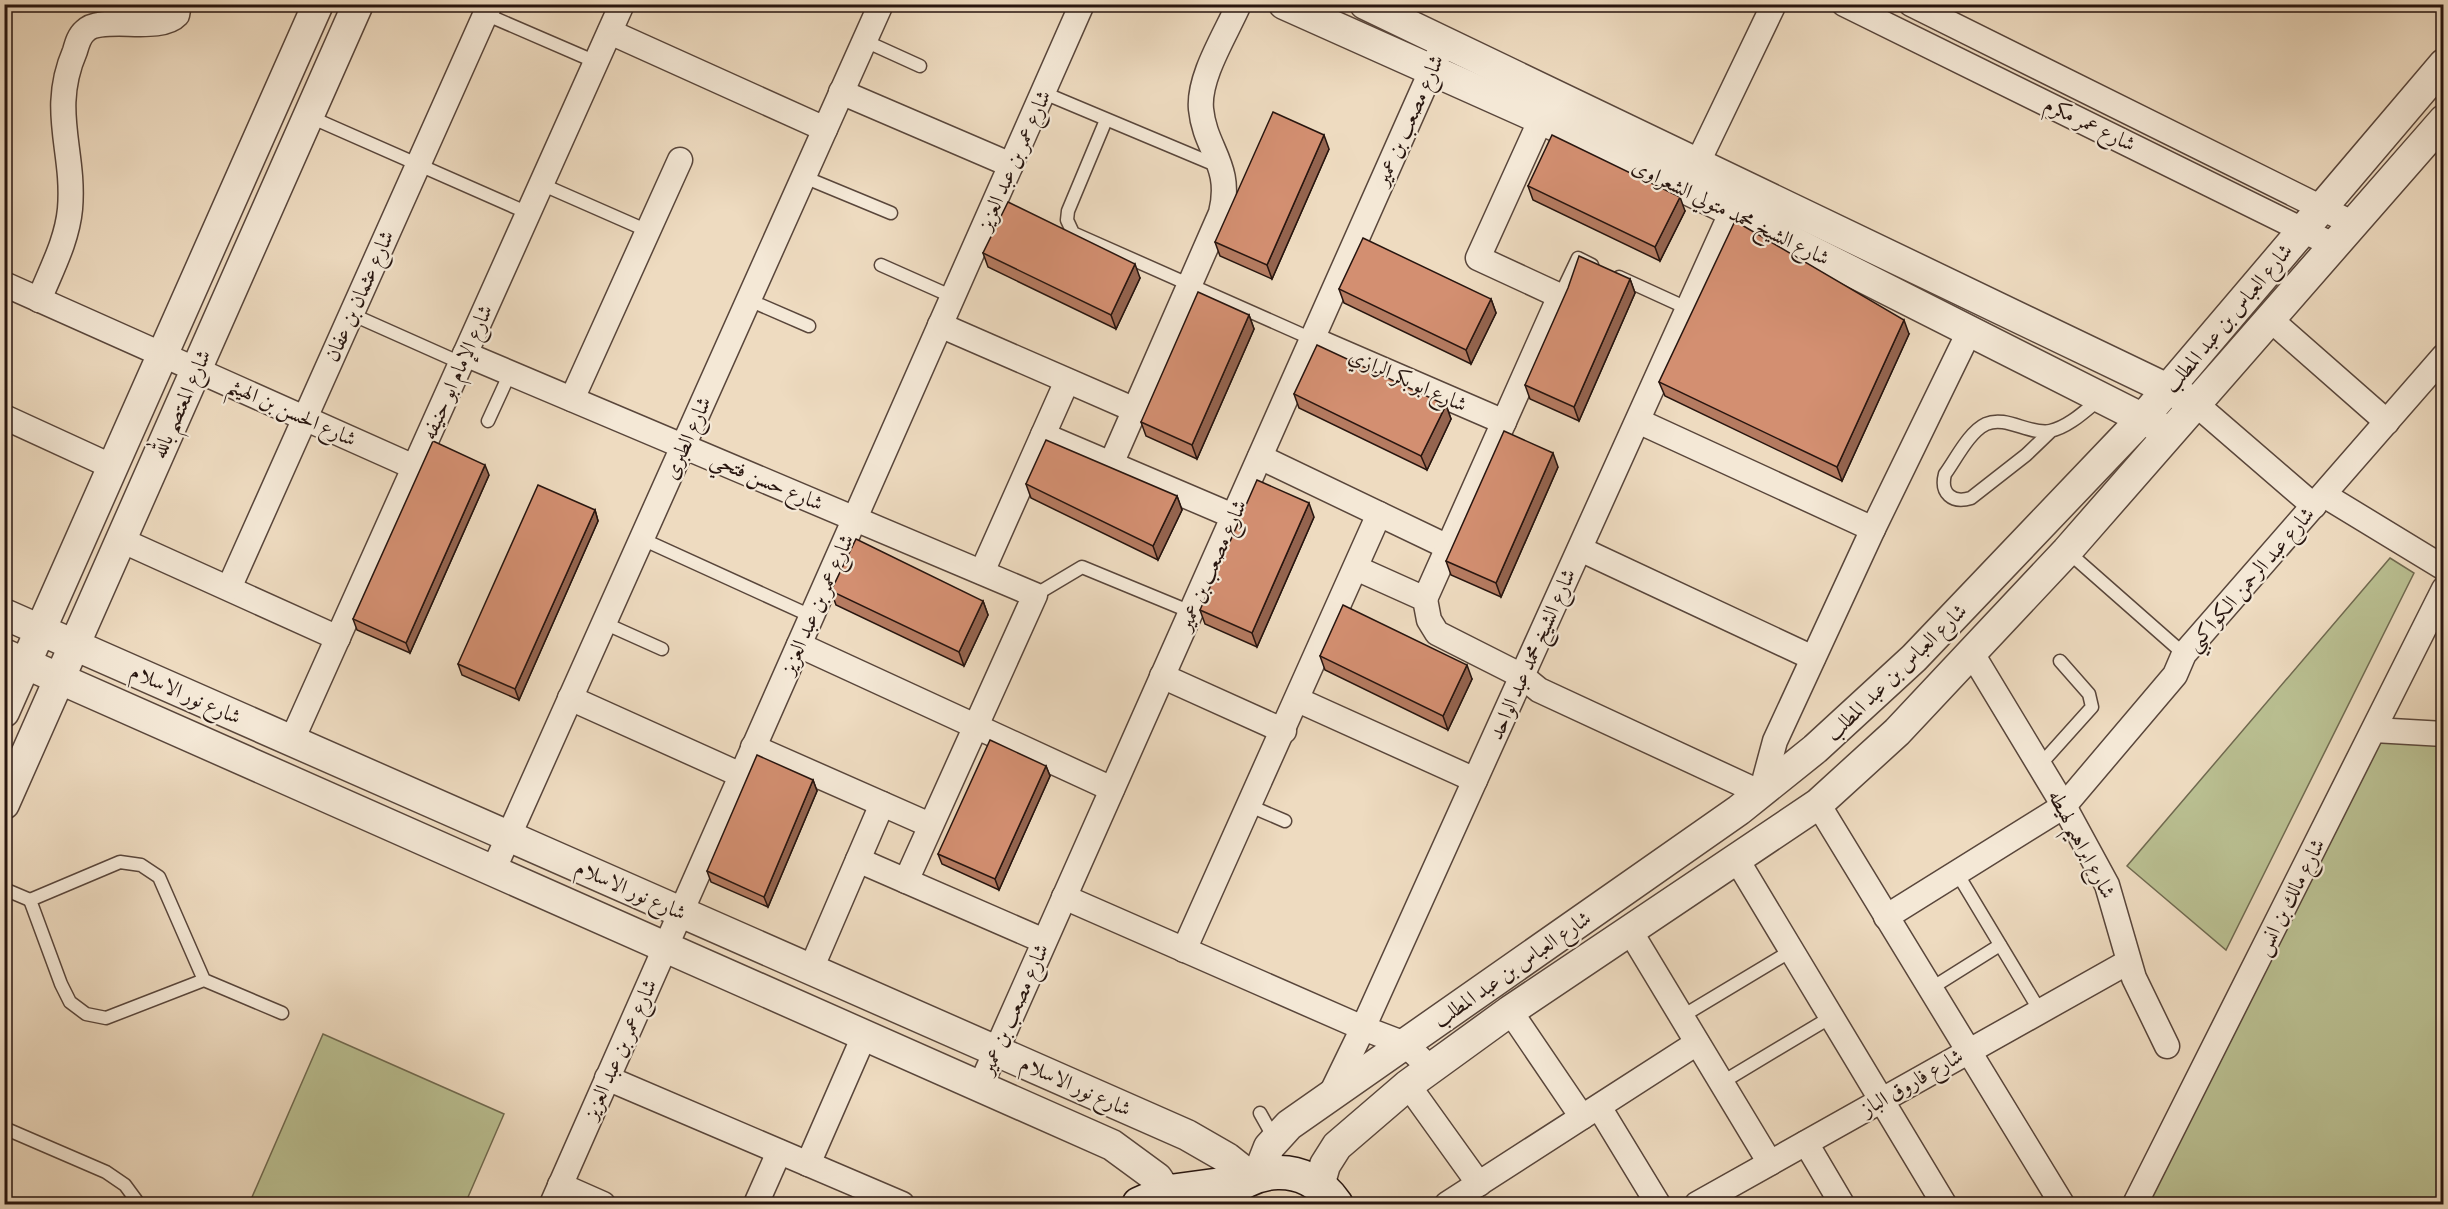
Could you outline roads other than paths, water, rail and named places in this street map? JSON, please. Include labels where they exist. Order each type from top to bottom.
[{"type":"main road","points":[[1160,1200],[1242,1185],[1290,1173],[1334,1198]]},
{"type":"street","points":[[39,300],[68,223],[71,176],[61,104],[68,69],[82,34],[94,26],[166,22],[177,15],[178,4]]},
{"type":"street","name":"شارع المعتصم بالله","points":[[4,712],[15,659],[41,630],[318,4]]},
{"type":"street","name":"شارع المعتصم بالله","points":[[4,804],[358,4]]},
{"type":"street","name":"شارع الإمام ابو حنيفه","points":[[292,740],[622,4]]},
{"type":"street","name":"شارع الطبرى","points":[[493,871],[881,4]]},
{"type":"street","name":"شارع عمر بن عبد العزيز","points":[[556,1195],[1083,4]]},
{"type":"street","points":[[1111,464],[1221,213],[1225,190],[1222,168],[1203,121],[1201,99],[1206,77],[1239,4]]},
{"type":"street","name":"شارع الشيخ محمد متولي الشعراوى","points":[[1284,4],[1541,119],[1732,211],[2172,434]]},
{"type":"street","name":"شارع الشيخ محمد متولي الشعراوى","points":[[1365,4],[2168,389],[2197,405]]},
{"type":"street","points":[[1697,164],[1774,4]]},
{"type":"street","name":"شارع عمر مكرم","points":[[1844,4],[2313,218]]},
{"type":"street","name":"شارع عمر مكرم","points":[[1911,4],[2344,235]]},
{"type":"street","name":"شارع عثمان بن عفان","points":[[229,588],[488,9]]},
{"type":"street","points":[[610,32],[825,129]]},
{"type":"street","name":"شارع مصعب بن عمير","points":[[980,1087],[1444,42]]},
{"type":"street","name":"شارع العباس بن عبد المطلب","points":[[1242,1185],[1264,1155],[1267,1126],[1330,1096],[1761,793],[1815,749],[1914,658],[2143,418],[2444,64]]},
{"type":"street","points":[[842,93],[1011,165]]},
{"type":"street","points":[[1541,119],[1478,258],[1560,296],[1425,599],[1429,620],[1437,633],[1522,676],[1539,690],[1761,793],[1775,741],[1873,528],[1969,332]]},
{"type":"street","name":"شارع العباس بن عبد المطلب","points":[[1334,1198],[1325,1165],[1337,1146],[1419,1077],[1510,1011],[1818,804],[1897,732],[2067,551],[2172,434],[2444,120]]},
{"type":"street","points":[[572,399],[680,160]]},
{"type":"street","name":"شارع الشيخ محمد عبد الواحد","points":[[1330,1096],[1363,1028],[1732,211]]},
{"type":"street","name":"شارع الحسن بن الهيثم","points":[[4,284],[414,467]]},
{"type":"street","points":[[2271,320],[2387,422]]},
{"type":"street","points":[[940,325],[1135,410]]},
{"type":"street","name":"شارع ابو بكر الرازي","points":[[1312,339],[1504,422]]},
{"type":"street","name":"شارع عبد الرحمن الكواكبي","points":[[1886,917],[2064,806],[2175,675],[2184,654],[2444,356]]},
{"type":"street","name":"شارع حسن فتحي","points":[[463,358],[510,373],[1035,595]]},
{"type":"street","points":[[982,572],[1067,381]]},
{"type":"street","points":[[2197,405],[2319,500],[2444,568]]},
{"type":"street","points":[[4,417],[113,467]]},
{"type":"street","points":[[1638,421],[1873,528]]},
{"type":"street","points":[[1043,435],[1233,516]]},
{"type":"street","points":[[1260,457],[1448,547]]},
{"type":"street","points":[[1184,950],[1298,700],[1379,514]]},
{"type":"street","points":[[121,540],[338,638]]},
{"type":"street","points":[[1580,549],[1814,658]]},
{"type":"street","points":[[1356,568],[1425,599]]},
{"type":"street","name":"شارع مالك بن انس","points":[[2135,1204],[2444,590]]},
{"type":"street","points":[[906,881],[1035,595]]},
{"type":"street","name":"شارع نور الاسلام","points":[[4,614],[1201,1142],[1227,1158],[1242,1185]]},
{"type":"street","points":[[799,645],[1112,789]]},
{"type":"street","name":"شارع ابراهيم لهيطه","points":[[1971,652],[2064,806],[2107,885],[2117,913],[2128,962],[2167,1046]]},
{"type":"street","name":"شارع نور الاسلام","points":[[15,659],[1112,1145],[1157,1178],[1160,1200]]},
{"type":"street","points":[[1162,676],[1284,731]]},
{"type":"street","points":[[570,698],[741,775]]},
{"type":"street","points":[[1298,700],[1475,780]]},
{"type":"street","points":[[2374,730],[2444,734]]},
{"type":"street","points":[[753,747],[930,825]]},
{"type":"street","points":[[810,969],[882,804]]},
{"type":"street","points":[[1818,804],[2062,1204]]},
{"type":"street","points":[[858,860],[1044,941]]},
{"type":"street","points":[[1737,860],[1944,1204]]},
{"type":"street","points":[[1064,897],[1363,1028],[1405,1044],[1419,1077],[1479,1184]]},
{"type":"street","points":[[1630,931],[1770,1163]]},
{"type":"street","name":"شارع فاروق الباز","points":[[1697,1204],[2128,962]]},
{"type":"street","points":[[1510,1011],[1590,1112],[1658,1204]]},
{"type":"street","points":[[808,1164],[864,1035]]},
{"type":"street","points":[[1447,1204],[1697,1043]]},
{"type":"street","points":[[607,1078],[902,1204]]},
{"type":"street","points":[[1806,1143],[1842,1204]]},
{"type":"street","points":[[756,1204],[779,1152]]},
{"type":"street","points":[[556,1195],[603,1204]]},
{"type":"lane","points":[[488,9],[596,62]]},
{"type":"lane","points":[[865,41],[920,66]]},
{"type":"lane","points":[[1044,93],[1222,168]]},
{"type":"lane","points":[[308,116],[528,213]]},
{"type":"lane","points":[[1106,120],[1068,211],[1068,225],[1077,236],[1312,339]]},
{"type":"lane","points":[[804,177],[891,213]]},
{"type":"lane","points":[[542,184],[648,231]]},
{"type":"lane","points":[[1560,296],[1578,258],[1689,309]]},
{"type":"lane","points":[[881,265],[953,297]]},
{"type":"lane","points":[[749,300],[810,326]]},
{"type":"lane","points":[[351,314],[463,358]]},
{"type":"lane","points":[[488,421],[510,373]]},
{"type":"lane","points":[[2051,431],[2025,430],[2000,421],[1989,422],[1979,428],[1945,474],[1943,483],[1945,493],[1952,499],[1962,501],[1971,498],[2026,455],[2051,431],[2063,426],[2102,398]]},
{"type":"lane","points":[[642,539],[811,616]]},
{"type":"lane","points":[[2067,551],[2184,654]]},
{"type":"lane","points":[[1035,595],[1082,567],[1191,612]]},
{"type":"lane","points":[[604,623],[662,649]]},
{"type":"lane","points":[[2039,766],[2092,706],[2089,694],[2060,661]]},
{"type":"lane","points":[[1250,806],[1285,821]]},
{"type":"lane","points":[[4,890],[30,900],[120,862],[141,865],[159,877],[204,980],[282,1013]]},
{"type":"lane","points":[[1957,873],[2040,1011]]},
{"type":"lane","points":[[30,900],[61,984],[70,1002],[86,1014],[106,1018],[204,980]]},
{"type":"lane","points":[[1930,989],[2001,945]]},
{"type":"lane","points":[[1681,1017],[1791,951]]},
{"type":"lane","points":[[1721,1083],[1831,1017]]},
{"type":"lane","points":[[4,1128],[106,1172],[125,1185],[138,1204]]}]
